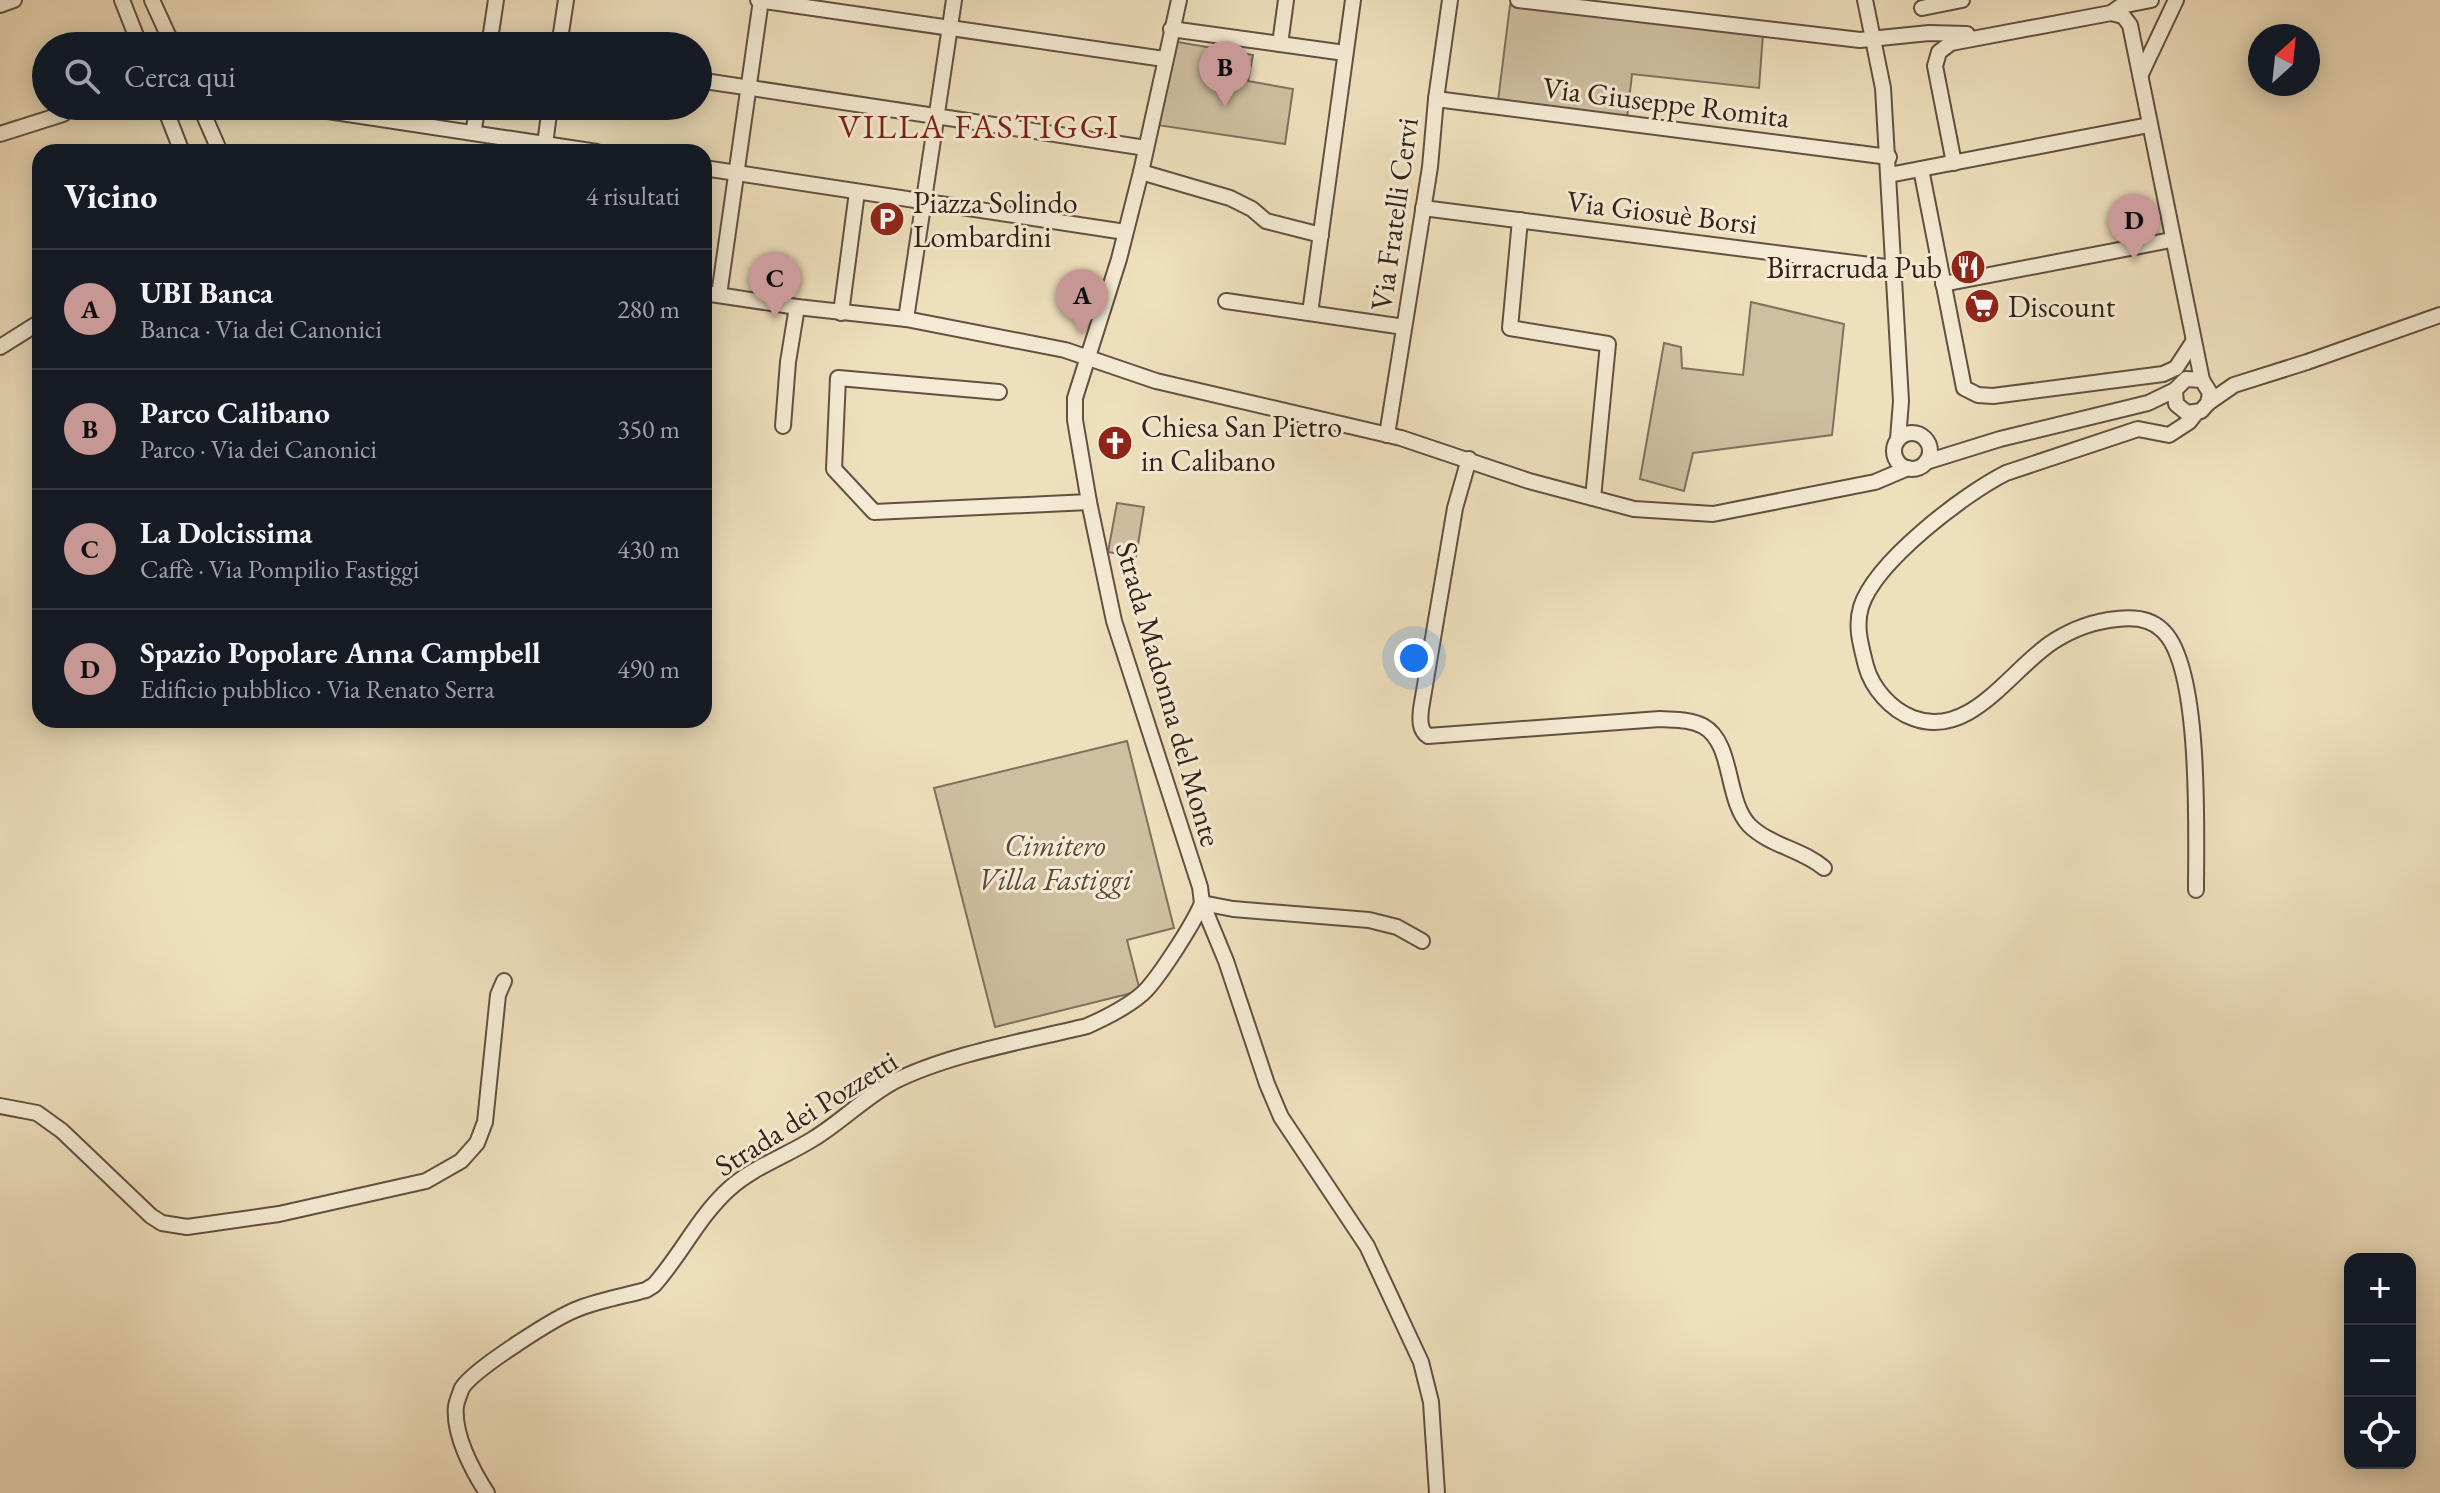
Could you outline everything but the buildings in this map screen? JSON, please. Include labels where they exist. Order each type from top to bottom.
[{"type":"street","points":[[0,5],[14,0]]},
{"type":"street","points":[[122,0],[135,32]]},
{"type":"street","points":[[152,0],[167,32]]},
{"type":"street","points":[[491,32],[496,0]]},
{"type":"street","points":[[561,32],[566,0]]},
{"type":"street","points":[[1164,59],[760,0],[735,172],[712,294],[906,319],[1065,350],[1156,381],[1387,435],[1469,459],[1529,481],[1634,509],[1713,514],[1875,482],[1908,468],[1918,468],[1926,462],[2000,439],[2148,403],[2177,401],[2196,413]]},
{"type":"street","points":[[906,319],[954,0]]},
{"type":"street","name":"Strada Madonna del Monte","points":[[1179,0],[1141,172],[1075,398],[1075,420],[1089,502],[1114,621],[1200,887],[1202,903],[1226,961],[1267,1084],[1281,1117],[1367,1246],[1421,1362],[1431,1402],[1437,1493]]},
{"type":"street","points":[[1280,44],[1286,0]]},
{"type":"street","points":[[1310,313],[1353,0]]},
{"type":"street","name":"Via Fratelli Cervi","points":[[1387,435],[1423,208],[1450,0]]},
{"type":"street","points":[[1518,0],[1640,7],[1860,40],[1929,33],[1999,34]]},
{"type":"street","points":[[1865,0],[1883,88],[1889,157],[1901,401],[1896,446],[1898,463],[1908,468]]},
{"type":"street","points":[[1922,8],[1962,0]]},
{"type":"street","points":[[2087,0],[2090,17]]},
{"type":"street","points":[[1954,163],[1935,66],[1939,52],[1951,43],[2111,13],[2121,6],[2151,0]]},
{"type":"street","points":[[2141,74],[2176,0]]},
{"type":"street","points":[[2111,13],[2123,16],[2130,25],[2193,342],[2210,393],[2208,403]]},
{"type":"street","points":[[1171,29],[1345,53]]},
{"type":"street","points":[[712,82],[1146,148]]},
{"type":"street","name":"Via Giuseppe Romita","points":[[1436,99],[1889,157]]},
{"type":"street","points":[[0,134],[44,120]]},
{"type":"street","points":[[169,120],[179,144]]},
{"type":"street","points":[[206,120],[217,144]]},
{"type":"street","points":[[387,120],[525,144]]},
{"type":"street","points":[[473,133],[475,120]]},
{"type":"street","points":[[545,144],[548,120]]},
{"type":"street","points":[[1889,175],[2149,125]]},
{"type":"street","points":[[712,169],[1125,232]]},
{"type":"street","points":[[1921,169],[1964,388],[1978,395],[1993,396],[2163,374],[2176,368],[2193,342]]},
{"type":"street","points":[[1141,172],[1230,198],[1252,209],[1266,221],[1321,235]]},
{"type":"street","points":[[841,313],[857,192]]},
{"type":"street","name":"Via Giosuè Borsi","points":[[1423,208],[1894,268]]},
{"type":"street","points":[[1520,220],[1510,328],[1608,344],[1593,498]]},
{"type":"street","points":[[1943,284],[2171,240]]},
{"type":"street","points":[[1226,301],[1404,327]]},
{"type":"street","points":[[783,426],[788,362],[797,307]]},
{"type":"street","points":[[2196,890],[2196,787],[2187,686],[2175,644],[2161,628],[2146,620],[2129,617],[2078,629],[2055,640],[2031,658],[1979,706],[1957,719],[1934,723],[1913,718],[1897,709],[1881,695],[1869,676],[1858,625],[1867,592],[1889,563],[1963,499],[2006,473],[2138,429],[2169,435],[2234,385],[2440,315]]},
{"type":"street","points":[[0,347],[32,327]]},
{"type":"street","points":[[999,392],[838,378],[834,469],[874,512],[1089,502]]},
{"type":"street","points":[[2175,432],[2177,401],[2186,379],[2234,385]]},
{"type":"street","points":[[1901,401],[1918,434]]},
{"type":"street","points":[[1875,482],[1907,433],[1923,437],[1929,447],[1926,462]]},
{"type":"street","points":[[1929,447],[1954,453]]},
{"type":"street","points":[[1469,459],[1455,508],[1421,709],[1420,721],[1424,733],[1428,736],[1660,719],[1689,721],[1704,726],[1715,735],[1721,748],[1737,808],[1750,826],[1824,868]]},
{"type":"street","points":[[1202,903],[1233,909],[1369,920],[1397,927],[1422,941]]},
{"type":"street","name":"Strada dei Pozzetti","points":[[487,1493],[467,1454],[457,1422],[456,1405],[462,1388],[473,1376],[554,1320],[578,1308],[646,1290],[654,1285],[730,1188],[816,1137],[893,1083],[952,1061],[1087,1026],[1143,993],[1196,919],[1202,903]]},
{"type":"street","points":[[0,1106],[37,1113],[62,1131],[151,1216],[174,1227],[279,1214],[426,1181],[461,1161],[477,1143],[485,1122],[498,995],[504,981]]},
{"type":"green space","points":[[1510,5],[1763,34],[1759,88],[1632,74],[1627,118],[1498,101]]},
{"type":"green space","points":[[1172,41],[1253,55],[1248,81],[1293,89],[1285,144],[1157,125]]},
{"type":"green space","points":[[1751,302],[1844,324],[1832,435],[1693,453],[1684,491],[1640,479],[1664,343],[1681,347],[1682,368],[1743,375]]},
{"type":"green space","points":[[1117,503],[1144,507],[1136,557],[1108,552]]},
{"type":"green space","name":"Cimitero Villa Fastiggi","points":[[1127,741],[1174,928],[1127,940],[1140,991],[995,1027],[934,788]]},
{"type":"place","name":"Parco Calibano","points":[[1225,107]]},
{"type":"place","name":"Piazza Solindo Lombardini","points":[[887,219]]},
{"type":"place","name":"Spazio Popolare Anna Campbell","points":[[2134,260]]},
{"type":"place","name":"Birracruda Pub","points":[[1968,267]]},
{"type":"place","name":"Discount","points":[[1982,306]]},
{"type":"place","name":"La Dolcissima","points":[[775,318]]},
{"type":"place","name":"UBI Banca","points":[[1082,335]]},
{"type":"place","name":"Chiesa San Pietro in Calibano","points":[[1115,443]]},
{"type":"district","name":"VILLA FASTIGGI","points":[[979,126]]}]
